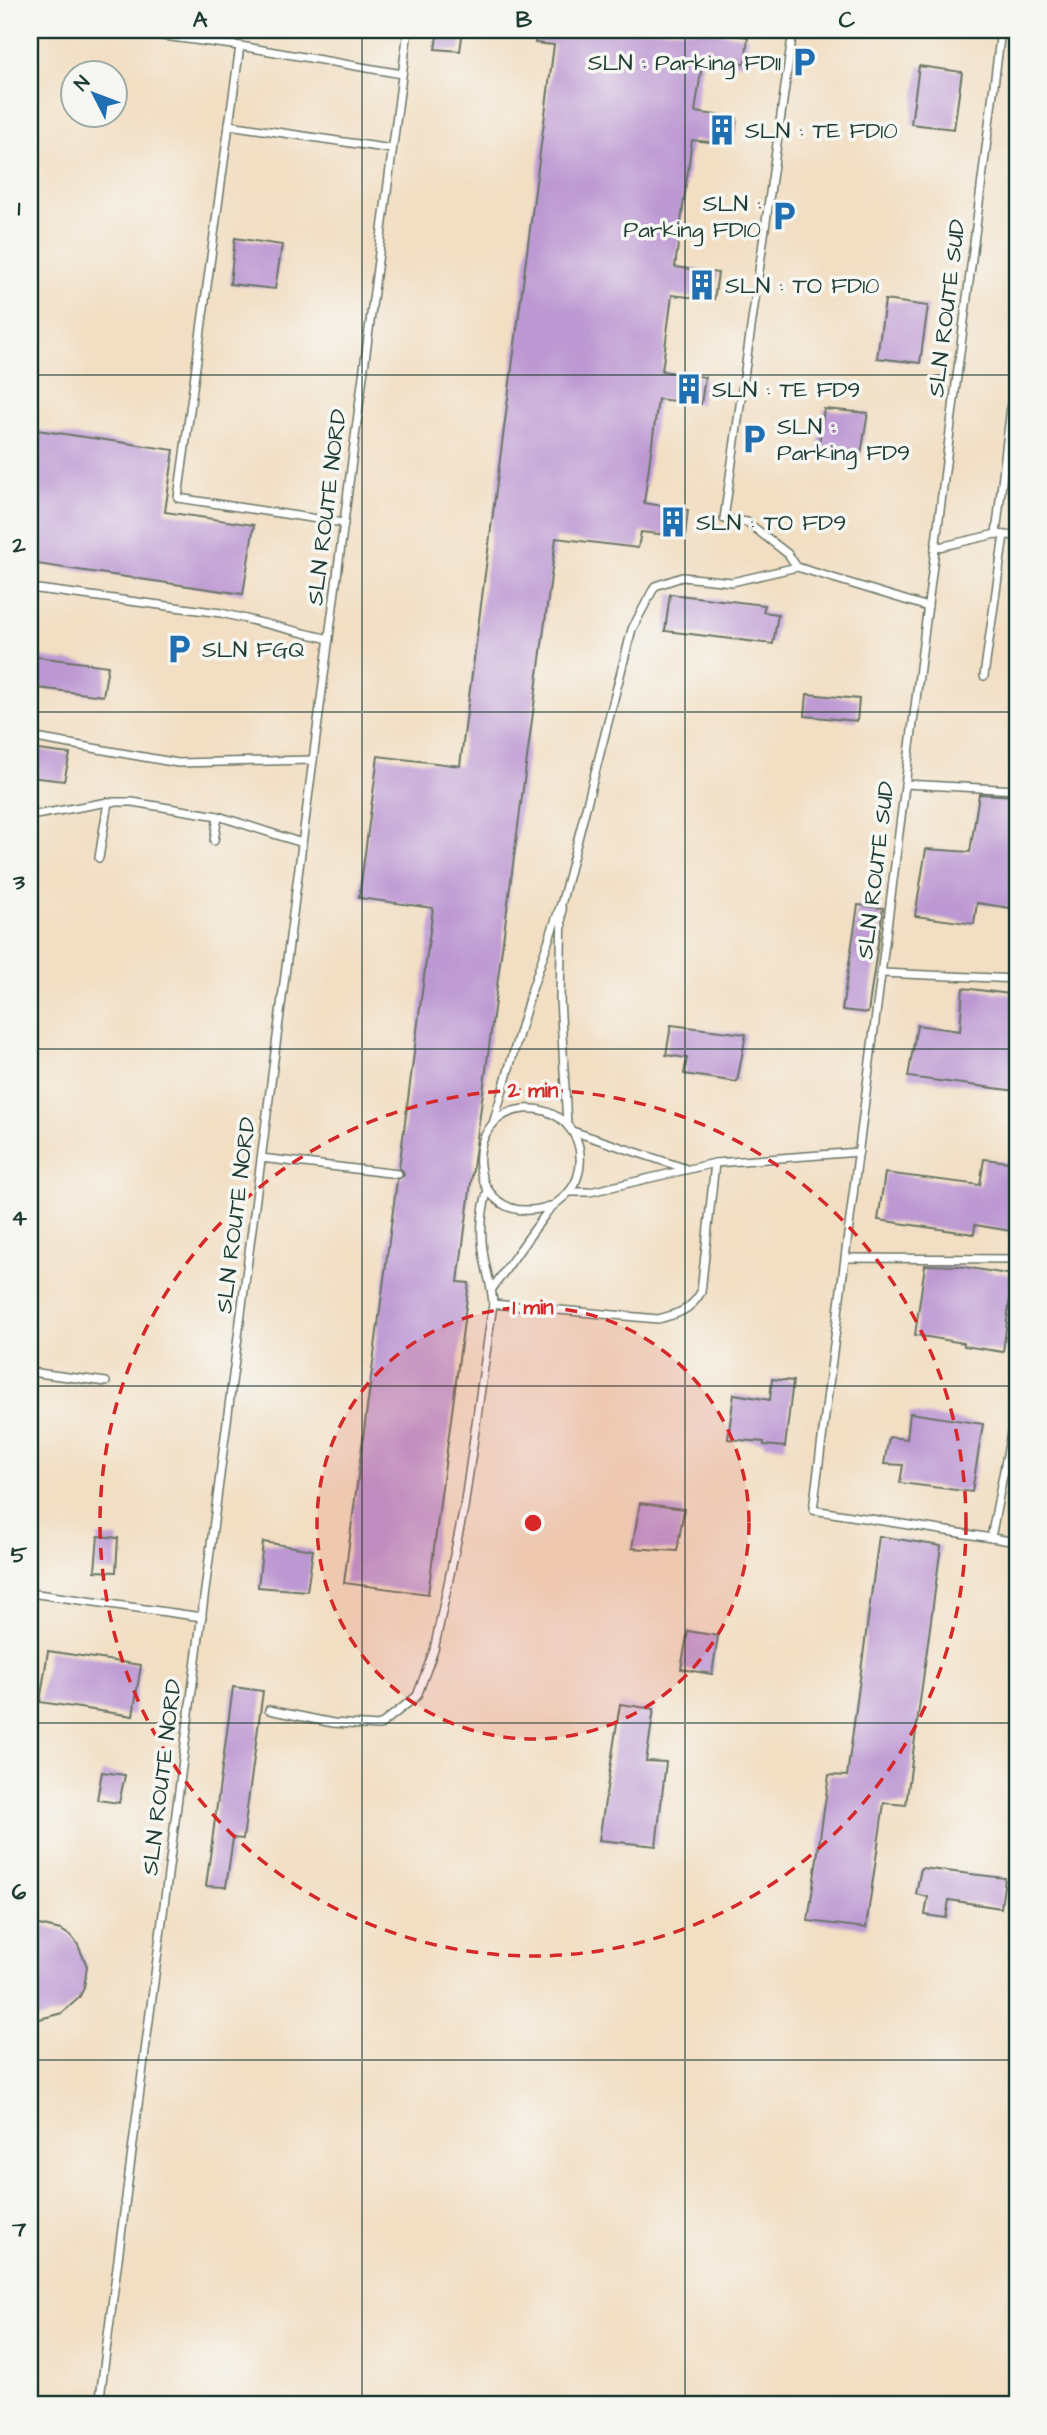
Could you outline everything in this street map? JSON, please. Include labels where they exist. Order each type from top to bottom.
[{"type":"lane","points":[[118,30],[240,46],[402,74]]},
{"type":"lane","points":[[204,41],[205,30]]},
{"type":"lane","name":"SLN ROUTE NORD","points":[[99,2405],[408,30]]},
{"type":"lane","points":[[793,30],[724,519],[747,522],[788,554],[797,567]]},
{"type":"lane","name":"SLN ROUTE SUD","points":[[1001,30],[813,1510],[1017,1542]]},
{"type":"lane","points":[[240,46],[177,498],[344,523]]},
{"type":"lane","points":[[229,125],[393,149]]},
{"type":"lane","points":[[996,534],[1012,398],[1017,392]]},
{"type":"lane","points":[[935,548],[996,534],[1017,536]]},
{"type":"lane","points":[[984,676],[1004,535]]},
{"type":"lane","points":[[493,1124],[531,992],[562,901],[632,629],[655,586],[682,577],[732,582],[797,567],[928,607]]},
{"type":"lane","points":[[30,588],[221,613],[329,639]]},
{"type":"lane","points":[[30,737],[178,762],[313,760]]},
{"type":"lane","points":[[905,784],[1017,790]]},
{"type":"lane","points":[[30,816],[108,803],[132,802],[218,816],[302,843]]},
{"type":"lane","points":[[99,858],[108,803]]},
{"type":"lane","points":[[214,841],[218,816]]},
{"type":"lane","points":[[562,901],[560,998],[569,1127]]},
{"type":"lane","points":[[882,972],[1017,979]]},
{"type":"lane","points":[[492,1289],[551,1206],[569,1192],[580,1168],[578,1142],[569,1127],[554,1114],[530,1109],[506,1114],[493,1124],[485,1135],[478,1162],[481,1176],[488,1190],[506,1205],[528,1211],[551,1206]]},
{"type":"lane","points":[[569,1127],[684,1168]]},
{"type":"lane","points":[[569,1192],[590,1192],[684,1168],[715,1163],[859,1152]]},
{"type":"lane","points":[[261,1158],[398,1174]]},
{"type":"lane","points":[[493,1304],[658,1319],[679,1314],[694,1305],[701,1292],[715,1163]]},
{"type":"lane","points":[[471,1181],[481,1176]]},
{"type":"lane","points":[[270,1710],[333,1723],[379,1726],[417,1696],[434,1650],[458,1538],[493,1304],[483,1250],[483,1204],[488,1190]]},
{"type":"lane","points":[[845,1258],[1017,1259]]},
{"type":"lane","points":[[30,1372],[106,1382]]},
{"type":"lane","points":[[991,1538],[1013,1423],[1017,1418]]},
{"type":"lane","points":[[30,1593],[202,1617]]},
{"type":"water","points":[[1017,177],[1017,249],[1007,249]]},
{"type":"building","points":[[438,30],[463,30],[460,51],[435,49]]},
{"type":"building","points":[[537,30],[703,30],[748,37],[745,64],[703,58],[695,112],[737,118],[734,145],[692,140],[675,267],[718,273],[714,300],[672,295],[662,371],[705,377],[701,404],[658,399],[644,503],[688,510],[685,537],[641,532],[638,548],[556,538],[458,1282],[469,1283],[428,1594],[344,1583],[397,1180],[404,1175],[399,1168],[433,908],[359,898],[378,756],[460,766],[554,45],[535,43]]},
{"type":"building","points":[[919,66],[962,72],[954,129],[911,124]]},
{"type":"building","points":[[235,238],[282,245],[275,289],[230,284]]},
{"type":"building","points":[[885,300],[928,306],[920,363],[877,358]]},
{"type":"building","points":[[824,409],[868,413],[861,454],[818,449]]},
{"type":"building","points":[[30,429],[174,450],[165,512],[254,525],[243,594],[30,563]]},
{"type":"building","points":[[670,594],[765,605],[763,612],[778,614],[773,644],[665,631]]},
{"type":"building","points":[[30,656],[108,666],[103,696],[30,687]]},
{"type":"building","points":[[807,694],[859,699],[857,721],[805,716]]},
{"type":"building","points":[[30,749],[70,754],[64,781],[30,777]]},
{"type":"building","points":[[979,794],[1017,796],[1017,909],[977,903],[974,924],[915,916],[926,849],[970,852]]},
{"type":"building","points":[[858,905],[883,908],[868,1013],[842,1010]]},
{"type":"building","points":[[963,988],[1017,995],[1017,1091],[908,1077],[917,1025],[960,1031]]},
{"type":"building","points":[[671,1025],[746,1034],[737,1082],[684,1074],[687,1058],[666,1055]]},
{"type":"building","points":[[984,1159],[1017,1163],[1017,1232],[975,1225],[974,1234],[878,1220],[885,1173],[980,1185]]},
{"type":"building","points":[[925,1265],[958,1266],[1013,1275],[1003,1352],[915,1335]]},
{"type":"building","points":[[772,1379],[793,1381],[785,1447],[728,1439],[734,1394],[770,1400]]},
{"type":"building","points":[[910,1413],[983,1424],[972,1492],[900,1483],[903,1465],[884,1464],[889,1437],[907,1439]]},
{"type":"building","points":[[640,1503],[684,1509],[677,1551],[632,1548]]},
{"type":"building","points":[[98,1536],[118,1538],[116,1572],[95,1571]]},
{"type":"building","points":[[879,1536],[941,1546],[906,1805],[884,1803],[866,1928],[808,1921],[829,1775],[847,1776]]},
{"type":"building","points":[[263,1542],[313,1550],[307,1591],[258,1587]]},
{"type":"building","points":[[688,1631],[718,1636],[712,1674],[681,1669]]},
{"type":"building","points":[[48,1651],[141,1665],[133,1716],[40,1702]]},
{"type":"building","points":[[233,1687],[263,1691],[243,1839],[233,1838],[226,1887],[206,1886]]},
{"type":"building","points":[[620,1704],[654,1709],[646,1761],[666,1762],[656,1846],[599,1840]]},
{"type":"building","points":[[102,1772],[125,1775],[119,1803],[97,1800]]},
{"type":"building","points":[[921,1868],[1005,1878],[1001,1908],[949,1900],[946,1918],[925,1915],[928,1897],[916,1894]]},
{"type":"building","points":[[39,1925],[61,1930],[71,1936],[87,1966],[84,1988],[79,1998],[62,2013],[40,2019],[30,2018],[30,1926]]},
{"type":"place","name":"SLN : Parking FD11","points":[[804,62]]},
{"type":"place","name":"SLN : TE FD10","points":[[722,130]]},
{"type":"place","name":"SLN : Parking FD10","points":[[784,216]]},
{"type":"place","name":"SLN : TO FD10","points":[[702,285]]},
{"type":"place","name":"SLN : TE FD9","points":[[689,389]]},
{"type":"place","name":"SLN : Parking FD9","points":[[754,439]]},
{"type":"place","name":"SLN : TO FD9","points":[[673,522]]},
{"type":"place","name":"SLN FGQ","points":[[179,649]]}]
